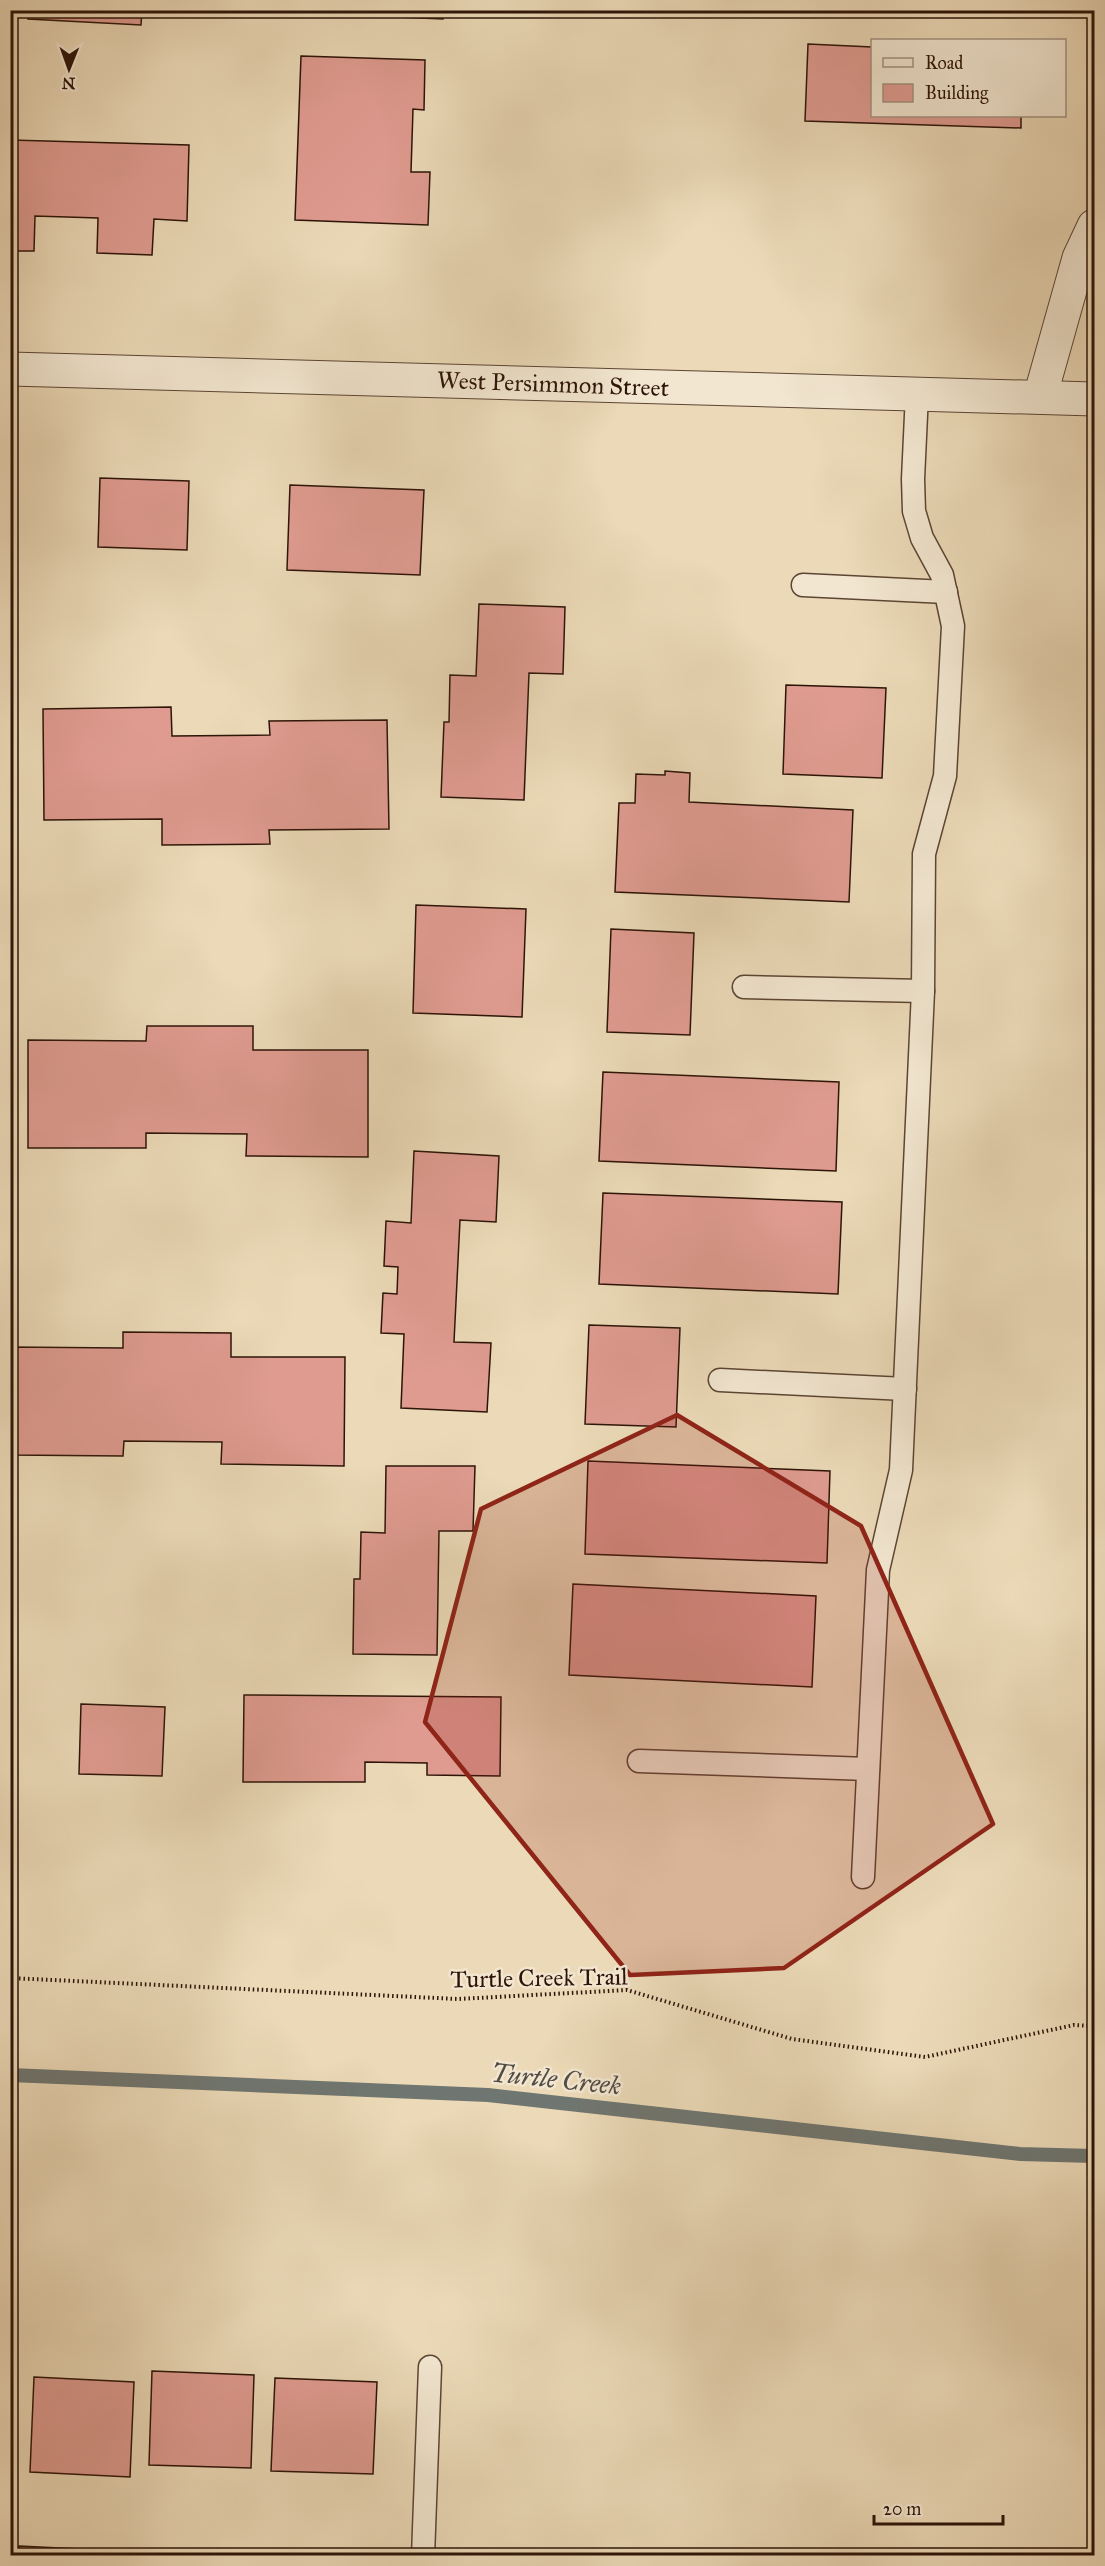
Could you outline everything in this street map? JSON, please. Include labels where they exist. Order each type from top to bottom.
[{"type":"street","points":[[1040,397],[1078,258],[1095,226]]},
{"type":"street","name":"West Persimmon Street","points":[[10,369],[1095,399]]},
{"type":"lane","points":[[863,1877],[878,1570],[901,1470],[924,991],[924,854],[945,776],[953,626],[942,575],[922,538],[914,511],[913,479],[917,394]]},
{"type":"lane","points":[[803,585],[946,592]]},
{"type":"lane","points":[[744,987],[924,991]]},
{"type":"lane","points":[[720,1380],[905,1389]]},
{"type":"lane","points":[[639,1761],[868,1769]]},
{"type":"lane","points":[[423,2556],[429,2367]]},
{"type":"path","name":"Turtle Creek Trail","points":[[10,1978],[458,1999],[627,1990],[792,2039],[925,2057],[1074,2025],[1095,2026]]},
{"type":"highlighted area","points":[[677,1415],[861,1526],[993,1824],[784,1968],[630,1975],[425,1722],[481,1509]]},
{"type":"building","points":[[29,10],[142,10],[141,25],[28,19]]},
{"type":"building","points":[[396,10],[444,10],[443,19],[396,17]]},
{"type":"building","points":[[808,44],[871,47],[871,117],[1021,117],[1021,128],[805,121]]},
{"type":"building","points":[[301,56],[425,60],[424,110],[413,109],[411,172],[430,172],[428,225],[295,220]]},
{"type":"building","points":[[10,140],[189,145],[187,221],[154,219],[152,255],[97,253],[98,218],[35,216],[34,251],[10,251]]},
{"type":"building","points":[[100,478],[189,481],[187,550],[98,547]]},
{"type":"building","points":[[290,485],[424,490],[420,575],[287,570]]},
{"type":"building","points":[[479,604],[565,607],[563,674],[529,673],[524,800],[441,797],[444,722],[449,722],[450,675],[476,676]]},
{"type":"building","points":[[786,685],[886,688],[882,778],[783,774]]},
{"type":"building","points":[[171,707],[172,736],[270,735],[269,721],[387,720],[389,829],[269,830],[270,844],[162,845],[162,819],[44,820],[43,709]]},
{"type":"building","points":[[665,771],[690,773],[689,802],[853,810],[849,902],[615,892],[619,803],[635,803],[636,774],[665,775]]},
{"type":"building","points":[[416,905],[526,909],[522,1017],[413,1013]]},
{"type":"building","points":[[611,929],[694,933],[690,1035],[607,1032]]},
{"type":"building","points":[[147,1026],[253,1026],[253,1050],[368,1050],[368,1157],[246,1156],[247,1134],[146,1133],[146,1148],[28,1148],[28,1040],[146,1041]]},
{"type":"building","points":[[603,1072],[839,1082],[836,1171],[599,1161]]},
{"type":"building","points":[[414,1151],[499,1156],[496,1222],[460,1220],[454,1342],[491,1343],[487,1412],[401,1408],[404,1334],[381,1333],[383,1293],[397,1294],[398,1267],[384,1266],[386,1221],[411,1223]]},
{"type":"building","points":[[603,1193],[842,1202],[838,1294],[599,1284]]},
{"type":"building","points":[[589,1325],[680,1328],[676,1427],[585,1424]]},
{"type":"building","points":[[123,1332],[231,1333],[231,1357],[345,1357],[344,1466],[221,1464],[222,1442],[124,1441],[123,1456],[10,1455],[10,1347],[123,1348]]},
{"type":"building","points":[[588,1461],[830,1471],[827,1563],[585,1554]]},
{"type":"building","points":[[386,1466],[475,1466],[473,1531],[439,1531],[437,1655],[353,1654],[354,1579],[360,1579],[361,1532],[385,1533]]},
{"type":"building","points":[[573,1584],[816,1596],[812,1687],[569,1675]]},
{"type":"building","points":[[244,1695],[501,1697],[500,1776],[427,1775],[427,1763],[365,1762],[365,1782],[243,1782]]},
{"type":"building","points":[[81,1704],[165,1707],[162,1776],[79,1774]]},
{"type":"building","points":[[152,2371],[254,2375],[251,2468],[149,2465]]},
{"type":"building","points":[[34,2377],[134,2382],[130,2477],[30,2472]]},
{"type":"building","points":[[275,2378],[377,2382],[373,2474],[271,2471]]},
{"type":"building","points":[[19,2546],[121,2551],[121,2556],[19,2556]]},
{"type":"waterway","name":"Turtle Creek","points":[[10,2075],[488,2095],[1020,2154],[1094,2156]]}]
